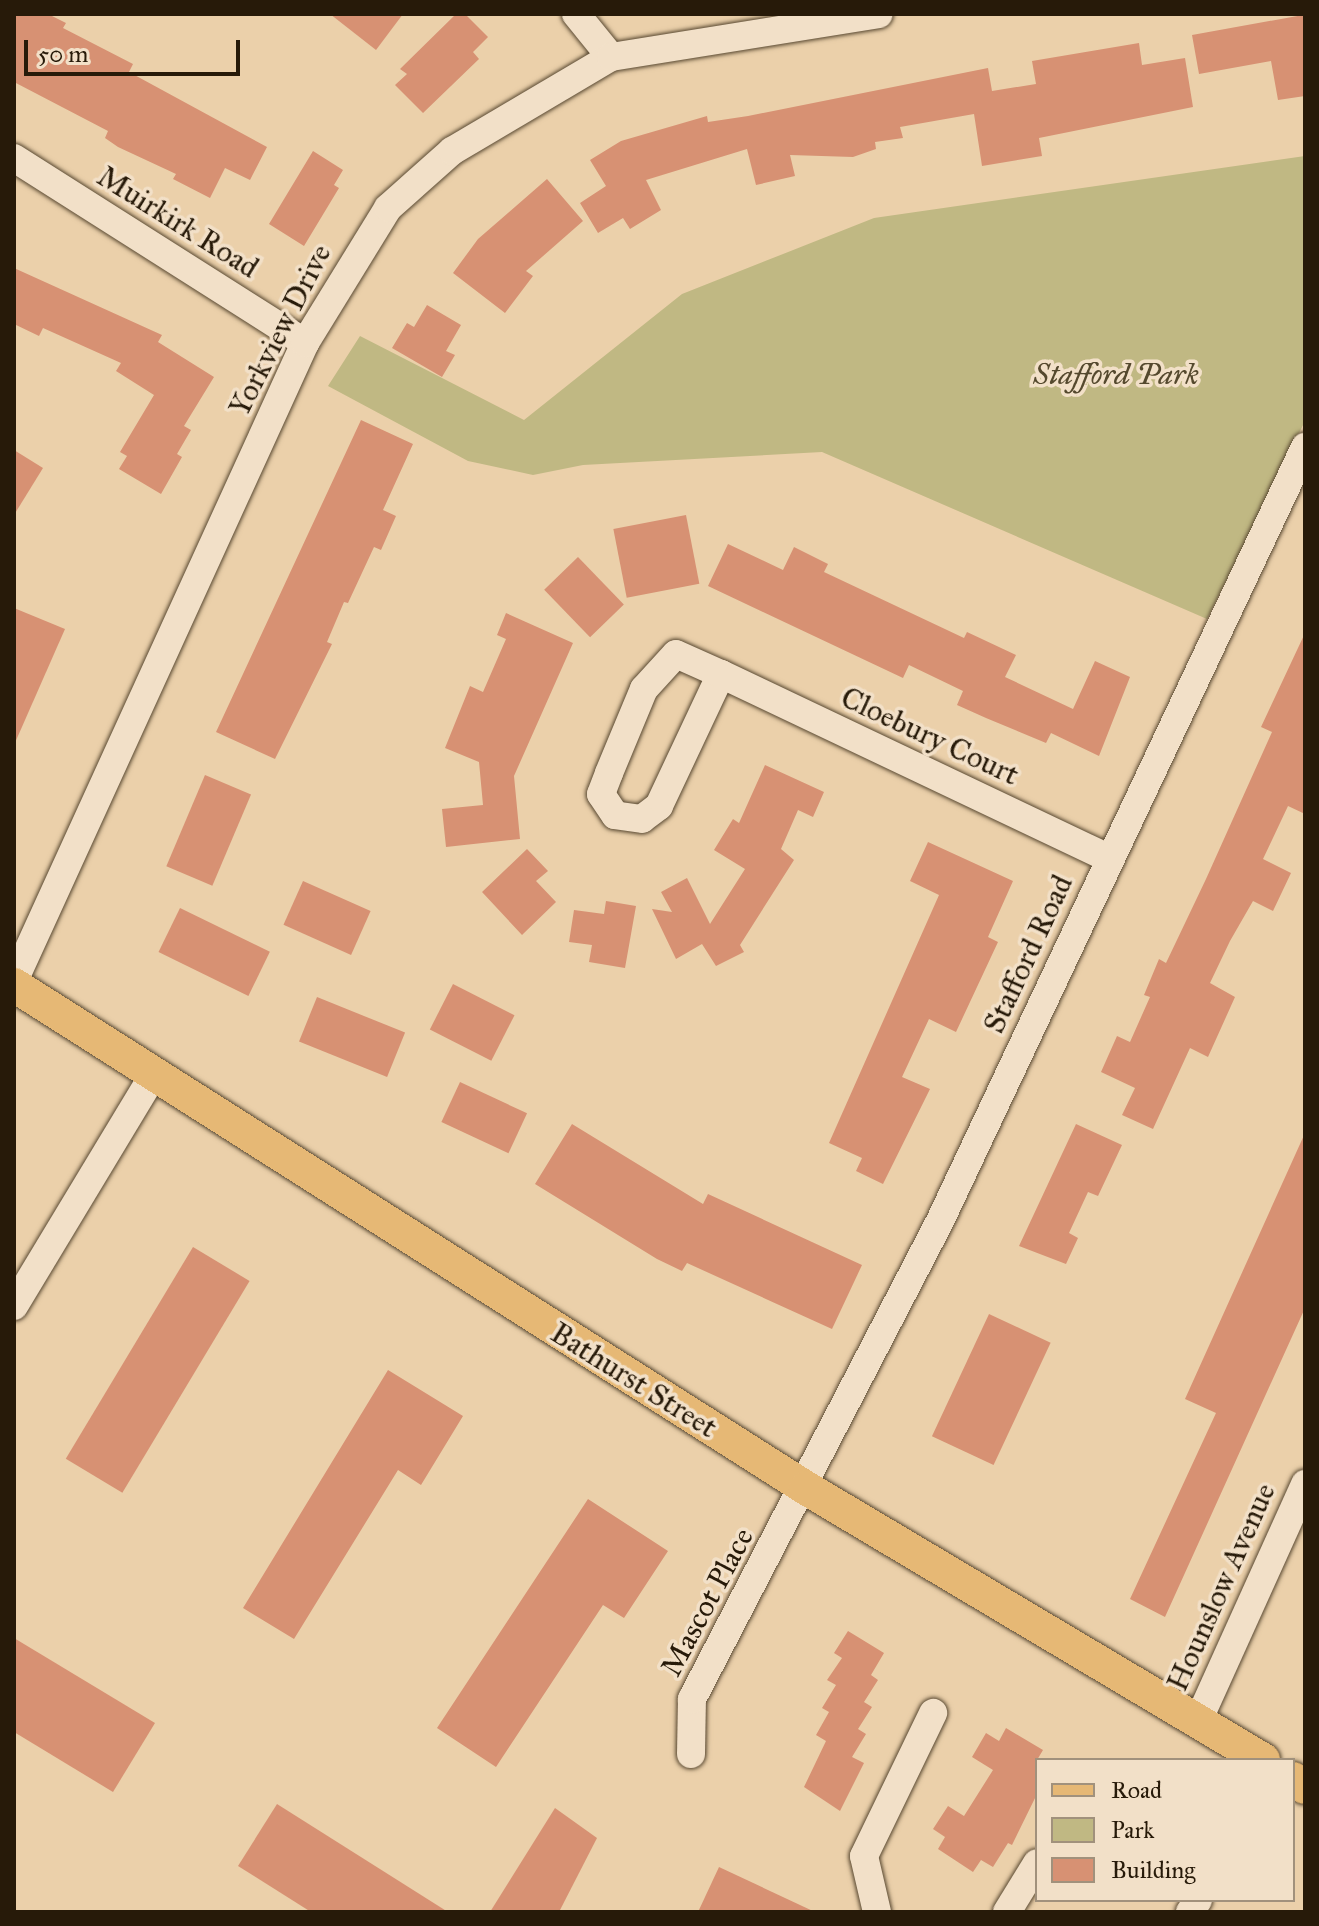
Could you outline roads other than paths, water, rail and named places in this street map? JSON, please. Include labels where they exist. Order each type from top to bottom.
[{"type":"main road","name":"Bathurst Street","points":[[14,983],[152,1077],[806,1488],[1260,1758]]},
{"type":"street","points":[[576,14],[611,57]]},
{"type":"street","name":"Yorkview Drive","points":[[14,983],[305,343],[388,208],[452,151],[611,57],[879,14]]},
{"type":"street","name":"Muirkirk Road","points":[[14,158],[305,343]]},
{"type":"street","name":"Stafford Road","points":[[806,1488],[940,1221],[1305,447]]},
{"type":"street","name":"Cloebury Court","points":[[721,674],[659,806],[642,819],[615,815],[601,794],[644,689],[676,654],[721,674],[1110,859]]},
{"type":"street","points":[[14,1306],[152,1077]]},
{"type":"street","name":"Hounslow Avenue","points":[[1199,1719],[1305,1484]]},
{"type":"street","name":"Mascot Place","points":[[691,1754],[692,1699],[806,1488]]},
{"type":"street","points":[[877,1912],[864,1856],[933,1713]]},
{"type":"street","points":[[1007,1912],[1035,1866]]},
{"type":"park label","name":"Stafford Park","points":[[1116,374]]}]
